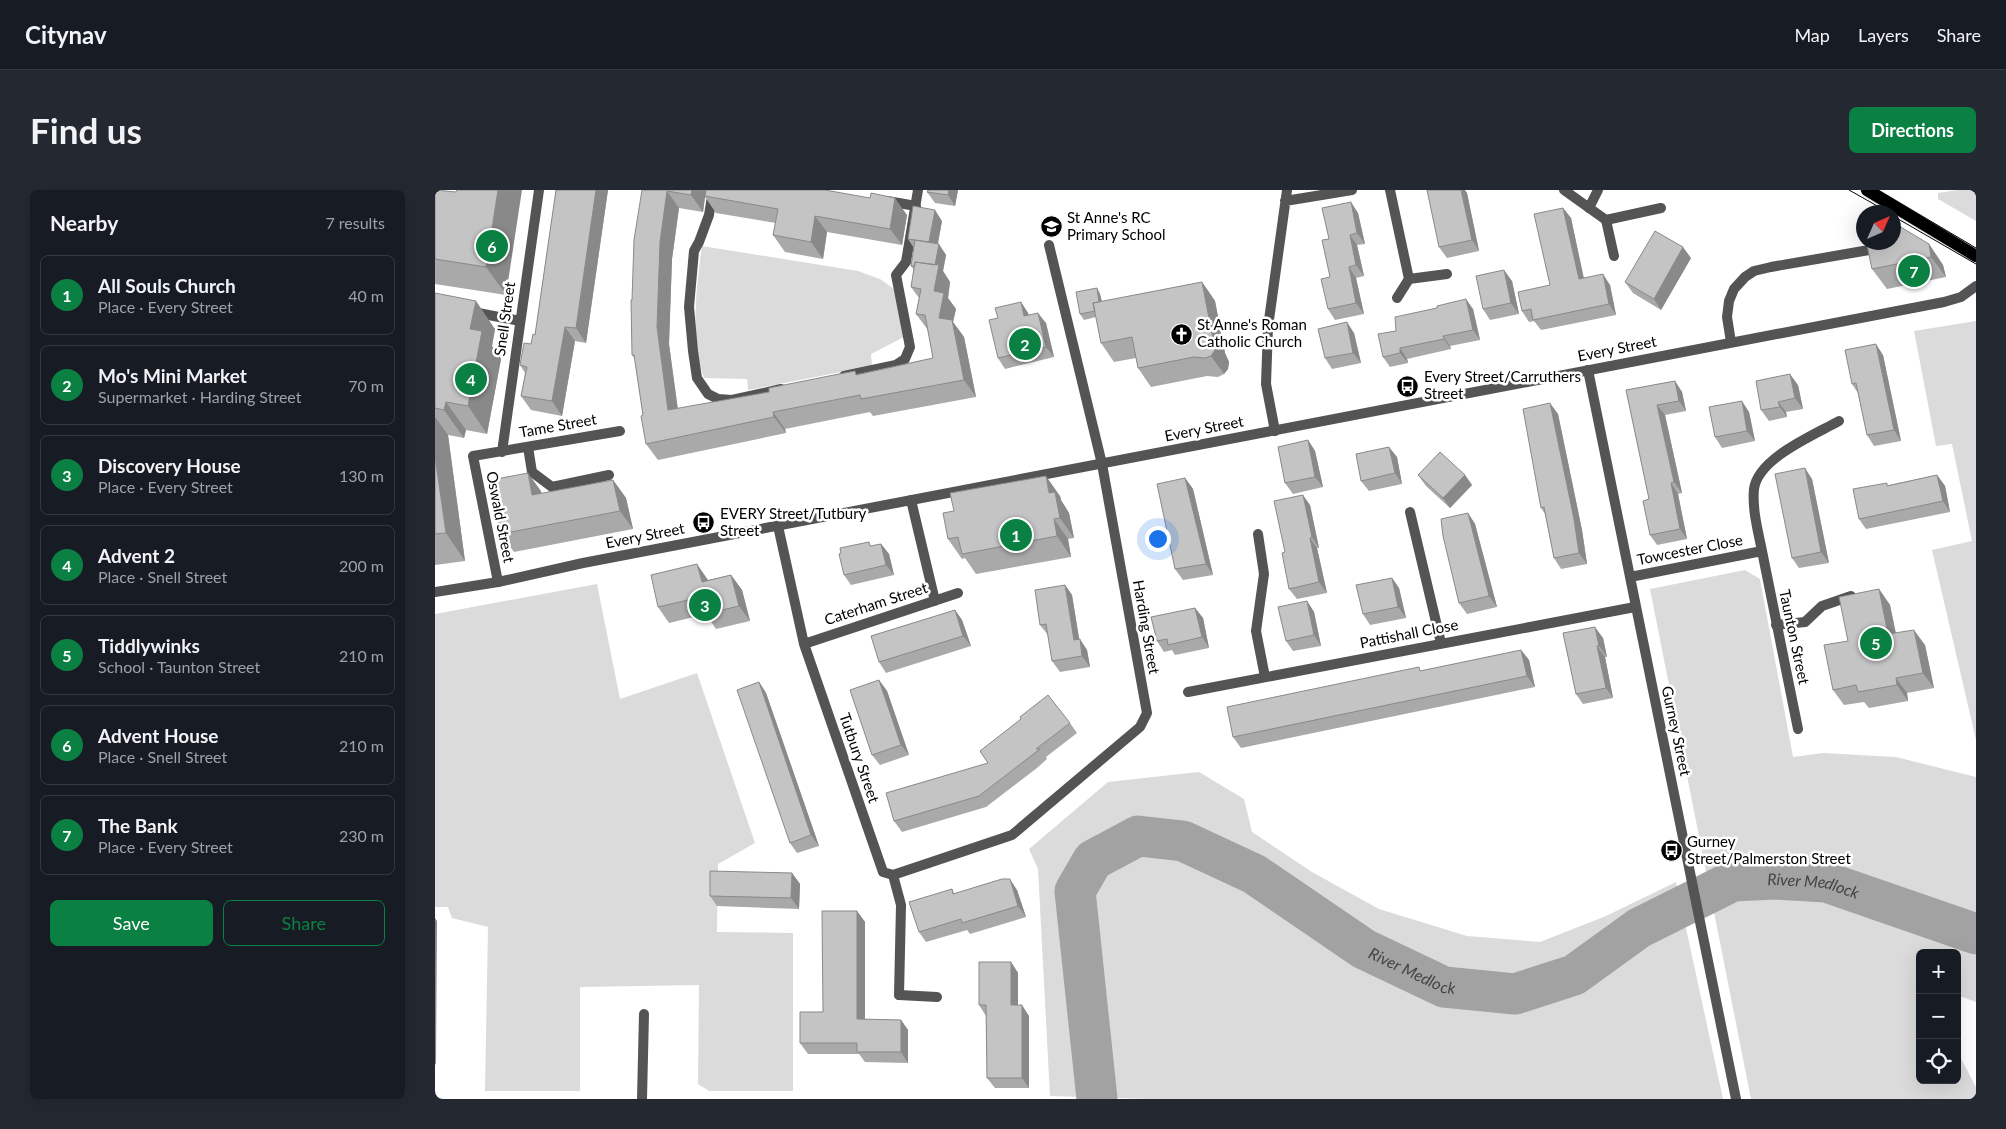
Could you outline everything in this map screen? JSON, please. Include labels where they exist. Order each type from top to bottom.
[{"type":"main road","points":[[1867,190],[1976,256]]},
{"type":"street","name":"Snell Street","points":[[502,452],[539,190]]},
{"type":"street","points":[[713,190],[709,214],[699,242],[693,252],[689,298],[697,378],[707,394],[718,399],[731,400],[790,388]]},
{"type":"street","points":[[833,378],[896,365],[905,359],[910,347],[897,276],[905,262],[918,190]]},
{"type":"street","points":[[1275,431],[1266,384],[1268,327],[1287,190]]},
{"type":"street","points":[[1285,202],[1352,190]]},
{"type":"street","points":[[1390,190],[1409,279],[1397,298]]},
{"type":"street","points":[[1564,190],[1606,220],[1614,256]]},
{"type":"street","points":[[1589,208],[1598,190]]},
{"type":"street","points":[[879,200],[916,206]]},
{"type":"street","points":[[1606,220],[1661,208]]},
{"type":"street","name":"Harding Street","points":[[893,875],[1012,835],[1141,727],[1147,713],[1102,464],[1049,244]]},
{"type":"street","points":[[1731,342],[1727,318],[1729,301],[1734,290],[1745,277],[1755,271],[1771,267],[1869,250]]},
{"type":"street","points":[[1409,279],[1447,274]]},
{"type":"street","name":"Every Street","points":[[435,592],[498,582],[583,563],[1944,302],[1961,297],[1976,286]]},
{"type":"street","points":[[462,310],[520,321]]},
{"type":"street","name":"Gurney Street","points":[[1588,370],[1736,1099]]},
{"type":"street","name":"Towcester Close","points":[[1630,577],[1762,551],[1754,503],[1755,487],[1760,474],[1779,455],[1839,421]]},
{"type":"street","name":"Tame Street","points":[[502,452],[620,431]]},
{"type":"street","points":[[528,447],[533,472],[551,487],[609,475]]},
{"type":"street","name":"Oswald Street","points":[[498,582],[473,456],[502,452]]},
{"type":"street","points":[[911,500],[935,601]]},
{"type":"street","points":[[1410,512],[1441,643]]},
{"type":"street","name":"Tutbury Street","points":[[778,526],[804,644],[883,872],[893,875],[901,905],[899,995],[937,997]]},
{"type":"street","points":[[1258,534],[1264,574],[1256,632],[1265,678]]},
{"type":"street","name":"Taunton Street","points":[[1762,551],[1798,729]]},
{"type":"street","name":"Caterham Street","points":[[804,644],[958,593]]},
{"type":"street","points":[[1776,625],[1805,622],[1822,606],[1837,600],[1864,594]]},
{"type":"street","name":"Pattishall Close","points":[[1189,692],[1635,607]]},
{"type":"street","points":[[642,1099],[644,1014]]},
{"type":"shaded area","points":[[1976,190],[1976,221],[1938,199],[1938,193]]},
{"type":"shaded area","points":[[702,246],[858,271],[880,279],[894,289],[904,337],[871,354],[872,366],[748,390],[747,379],[704,378],[697,345],[695,312]]},
{"type":"shaded area","points":[[1976,321],[1976,740],[1932,550],[1972,541],[1952,444],[1936,446],[1914,331]]},
{"type":"shaded area","points":[[1745,570],[1760,579],[1793,757],[1823,753],[1896,757],[1976,777],[1976,1002],[1961,996],[1961,949],[1916,949],[1916,1084],[1961,1084],[1961,1059],[1976,1087],[1976,1099],[1751,1099],[1650,589]]},
{"type":"shaded area","points":[[597,584],[620,699],[697,673],[755,843],[718,864],[717,932],[793,933],[793,1091],[709,1091],[698,1084],[699,985],[580,987],[580,1091],[485,1091],[488,927],[452,918],[448,907],[435,907],[435,614]]},
{"type":"shaded area","points":[[1199,772],[1244,799],[1252,832],[1312,872],[1379,909],[1467,936],[1540,942],[1606,916],[1676,882],[1723,1099],[1150,1099],[1050,1096],[1038,869],[1029,849],[1108,782]]},
{"type":"building","points":[[435,190],[456,192],[457,190],[498,190],[486,267],[435,259]]},
{"type":"building","points":[[556,190],[596,190],[576,328],[565,327],[552,401],[521,396],[527,367],[520,365],[524,343],[531,344],[533,334],[535,335]]},
{"type":"building","points":[[642,190],[692,190],[691,195],[667,191],[660,242],[657,327],[668,410],[769,392],[769,388],[829,376],[855,371],[856,375],[933,358],[925,315],[916,314],[921,289],[911,287],[915,262],[939,265],[934,291],[944,293],[939,318],[952,320],[964,380],[861,399],[860,395],[773,412],[774,417],[646,444],[634,355],[632,355],[631,300],[634,240]]},
{"type":"building","points":[[706,190],[825,190],[870,198],[871,193],[895,198],[890,229],[815,216],[811,242],[773,235],[778,209],[705,196]]},
{"type":"building","points":[[928,190],[949,190],[948,195],[927,192]]},
{"type":"building","points":[[1427,190],[1461,190],[1472,240],[1439,247]]},
{"type":"building","points":[[1351,202],[1357,233],[1350,235],[1356,265],[1349,267],[1356,303],[1328,309],[1321,279],[1330,277],[1322,240],[1329,239],[1322,208]]},
{"type":"building","points":[[913,206],[935,210],[929,242],[908,239]]},
{"type":"building","points":[[1563,208],[1579,279],[1603,274],[1609,304],[1533,320],[1531,309],[1522,311],[1518,292],[1550,285],[1534,214]]},
{"type":"building","points":[[1901,227],[1929,244],[1931,257],[1872,269],[1868,250],[1901,250]]},
{"type":"building","points":[[1655,231],[1683,247],[1654,299],[1625,282]]},
{"type":"building","points":[[915,240],[939,244],[935,265],[915,262],[915,266],[911,266]]},
{"type":"building","points":[[1504,270],[1511,303],[1483,309],[1476,276]]},
{"type":"building","points":[[1202,282],[1212,334],[1216,344],[1211,356],[1205,358],[1194,357],[1138,368],[1132,337],[1101,343],[1093,303]]},
{"type":"building","points":[[1097,288],[1099,302],[1093,303],[1095,311],[1080,314],[1076,292]]},
{"type":"building","points":[[435,293],[476,301],[470,329],[482,331],[468,406],[446,402],[444,410],[435,408]]},
{"type":"building","points":[[1466,299],[1473,330],[1443,336],[1444,339],[1400,348],[1400,353],[1383,357],[1378,334],[1396,331],[1395,317],[1437,308],[1437,306]]},
{"type":"building","points":[[1021,302],[1024,316],[1038,313],[1046,347],[998,358],[989,320],[998,318],[995,308]]},
{"type":"building","points":[[1347,322],[1353,353],[1325,358],[1318,329]]},
{"type":"building","points":[[1876,344],[1894,430],[1867,435],[1856,383],[1852,384],[1845,350]]},
{"type":"building","points":[[1790,374],[1795,398],[1778,402],[1780,407],[1761,410],[1756,381]]},
{"type":"building","points":[[1675,381],[1679,401],[1657,405],[1674,482],[1671,483],[1680,529],[1650,535],[1643,501],[1649,499],[1626,390]]},
{"type":"building","points":[[1742,401],[1747,431],[1715,437],[1709,407]]},
{"type":"building","points":[[1550,403],[1574,519],[1579,553],[1554,558],[1544,507],[1541,508],[1523,409]]},
{"type":"building","points":[[1308,440],[1315,477],[1285,483],[1278,447]]},
{"type":"building","points":[[1389,447],[1395,473],[1361,481],[1356,454]]},
{"type":"building","points":[[1440,452],[1465,475],[1443,498],[1418,475]]},
{"type":"building","points":[[435,456],[446,533],[435,534]]},
{"type":"building","points":[[1805,468],[1821,552],[1792,558],[1775,474]]},
{"type":"building","points":[[528,473],[532,495],[613,480],[620,511],[501,534],[491,480]]},
{"type":"building","points":[[1937,475],[1943,501],[1859,519],[1853,489],[1887,483],[1887,486]]},
{"type":"building","points":[[1046,476],[1049,493],[1055,492],[1060,518],[1054,519],[1057,536],[962,554],[958,537],[948,539],[943,513],[954,511],[950,493]]},
{"type":"building","points":[[1185,478],[1206,564],[1175,569],[1157,484]]},
{"type":"building","points":[[1303,495],[1319,582],[1289,589],[1282,553],[1285,552],[1274,501]]},
{"type":"building","points":[[1468,513],[1489,596],[1459,603],[1443,536],[1441,519]]},
{"type":"building","points":[[869,542],[870,546],[881,544],[886,565],[844,575],[839,554],[841,553],[840,548]]},
{"type":"building","points":[[697,564],[702,582],[731,575],[739,606],[705,614],[701,597],[658,607],[651,575]]},
{"type":"building","points":[[1392,578],[1398,607],[1363,614],[1356,585]]},
{"type":"building","points":[[1065,585],[1074,640],[1080,639],[1082,656],[1052,661],[1046,624],[1040,625],[1035,590]]},
{"type":"building","points":[[1879,589],[1888,634],[1914,630],[1923,673],[1896,678],[1897,685],[1858,692],[1856,685],[1833,690],[1824,645],[1848,641],[1839,597]]},
{"type":"building","points":[[1307,601],[1314,635],[1286,641],[1278,607]]},
{"type":"building","points":[[1195,608],[1202,637],[1168,645],[1167,639],[1157,641],[1151,617]]},
{"type":"building","points":[[955,610],[963,636],[879,662],[871,636]]},
{"type":"building","points":[[1595,627],[1606,688],[1576,694],[1563,633]]},
{"type":"building","points":[[1521,650],[1527,676],[1233,737],[1227,707],[1419,667],[1420,671]]},
{"type":"building","points":[[879,680],[901,745],[872,755],[850,690]]},
{"type":"building","points":[[759,682],[811,835],[790,843],[737,690]]},
{"type":"building","points":[[1048,695],[1070,723],[1036,749],[1040,749],[979,796],[894,821],[886,793],[988,763],[980,751]]},
{"type":"building","points":[[710,871],[792,873],[791,898],[710,896]]},
{"type":"building","points":[[1002,879],[1010,879],[1018,906],[962,923],[961,919],[919,932],[909,902],[952,889],[953,894]]},
{"type":"building","points":[[822,911],[857,911],[857,1019],[901,1020],[901,1052],[857,1052],[857,1043],[800,1043],[800,1012],[823,1012]]},
{"type":"building","points":[[979,962],[1011,962],[1011,1005],[1022,1005],[1022,1078],[987,1078],[986,1005],[979,1005]]},
{"type":"waterway","name":"River Medlock","points":[[1097,1099],[1075,891],[1093,860],[1138,836],[1183,841],[1254,874],[1364,949],[1444,987],[1515,994],[1574,975],[1639,928],[1733,881],[1775,879],[1826,882],[1976,934]]},
{"type":"tram line","points":[[1849,190],[1876,205]]},
{"type":"tram line","points":[[1878,190],[1976,248]]},
{"type":"tram line","points":[[1901,221],[1976,264]]},
{"type":"place","name":"St Anne's RC Primary School","points":[[1051,227]]},
{"type":"place","name":"Advent House","points":[[492,246]]},
{"type":"place","name":"The Bank","points":[[1914,271]]},
{"type":"place","name":"St Anne's Roman Catholic Church","points":[[1181,334]]},
{"type":"place","name":"Mo's Mini Market","points":[[1025,344]]},
{"type":"place","name":"Advent 2","points":[[471,379]]},
{"type":"place","name":"Every Street/Carruthers Street","points":[[1408,386]]},
{"type":"place","name":"EVERY Street/Tutbury Street","points":[[704,523]]},
{"type":"place","name":"All Souls Church","points":[[1016,535]]},
{"type":"place","name":"Discovery House","points":[[705,605]]},
{"type":"place","name":"Tiddlywinks","points":[[1876,643]]},
{"type":"place","name":"Gurney Street/Palmerston Street","points":[[1671,851]]}]
